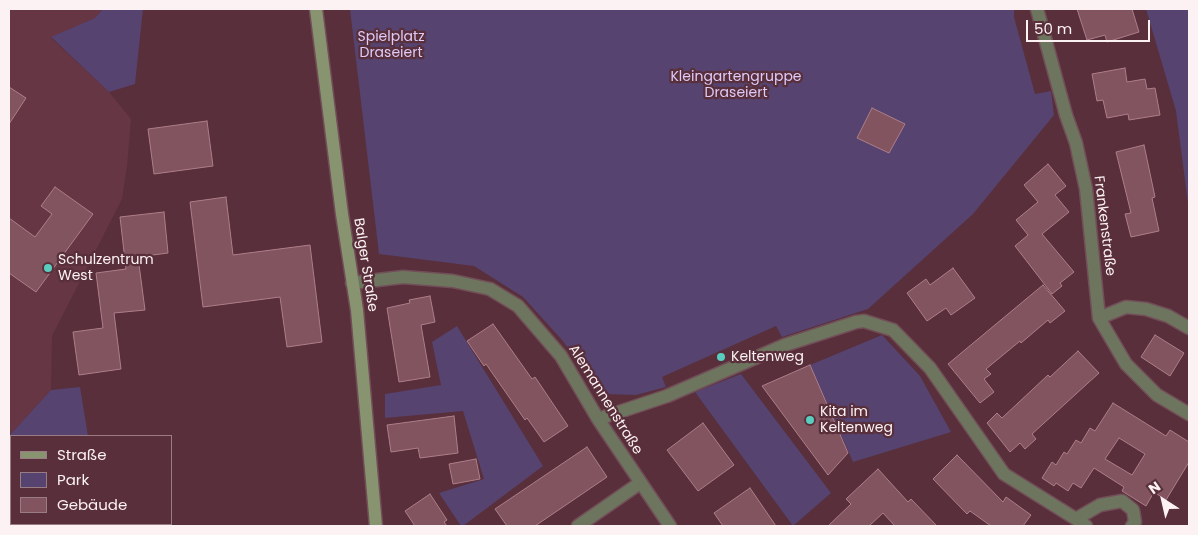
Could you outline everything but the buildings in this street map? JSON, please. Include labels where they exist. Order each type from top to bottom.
[{"type":"street","name":"Balger Straße","points":[[316,9],[342,214],[357,310],[376,526]]},
{"type":"street","name":"Frankenstraße","points":[[1037,9],[1066,115],[1076,143],[1086,189],[1099,318],[1126,364],[1157,395],[1189,414]]},
{"type":"street","name":"Alemannenstraße","points":[[352,283],[403,277],[453,281],[490,289],[518,306],[561,356],[598,419],[670,526]]},
{"type":"street","points":[[1099,318],[1126,307],[1146,308],[1168,316],[1189,328]]},
{"type":"street","points":[[598,419],[667,396],[785,345],[864,321],[894,330],[930,368],[1004,474],[1081,523],[1100,505],[1122,501],[1133,510],[1135,522],[1132,526]]},
{"type":"street","points":[[578,526],[640,483]]},
{"type":"shaded area","name":"Schulzentrum West","points":[[9,9],[103,9],[95,18],[51,38],[109,92],[131,119],[122,199],[52,336],[51,390],[9,436]]},
{"type":"green space","points":[[103,9],[143,9],[135,84],[109,92],[51,37],[95,18]]},
{"type":"green space","points":[[350,9],[1014,9],[1014,17],[1035,94],[1051,91],[1054,115],[973,214],[868,309],[782,337],[776,326],[662,377],[666,387],[636,395],[603,394],[562,340],[523,297],[474,266],[379,254]]},
{"type":"green space","points":[[1146,9],[1189,9],[1189,211],[1176,111]]},
{"type":"green space","points":[[457,326],[543,466],[463,526],[461,526],[439,493],[484,479],[463,411],[385,418],[385,394],[441,385],[432,342]]},
{"type":"green space","points":[[882,335],[920,376],[951,432],[853,462],[810,365]]},
{"type":"green space","points":[[741,374],[831,493],[793,526],[695,392]]},
{"type":"green space","points":[[80,387],[88,435],[10,435],[10,525],[52,525],[9,526],[9,436],[51,390]]},
{"type":"place","name":"Schulzentrum West","points":[[48,268]]},
{"type":"place","name":"Keltenweg","points":[[721,357]]},
{"type":"place","name":"Kita im Keltenweg","points":[[810,420]]},
{"type":"park label","name":"Spielplatz Draseiert","points":[[391,46]]},
{"type":"park label","name":"Kleingartengruppe Draseiert","points":[[736,86]]}]
